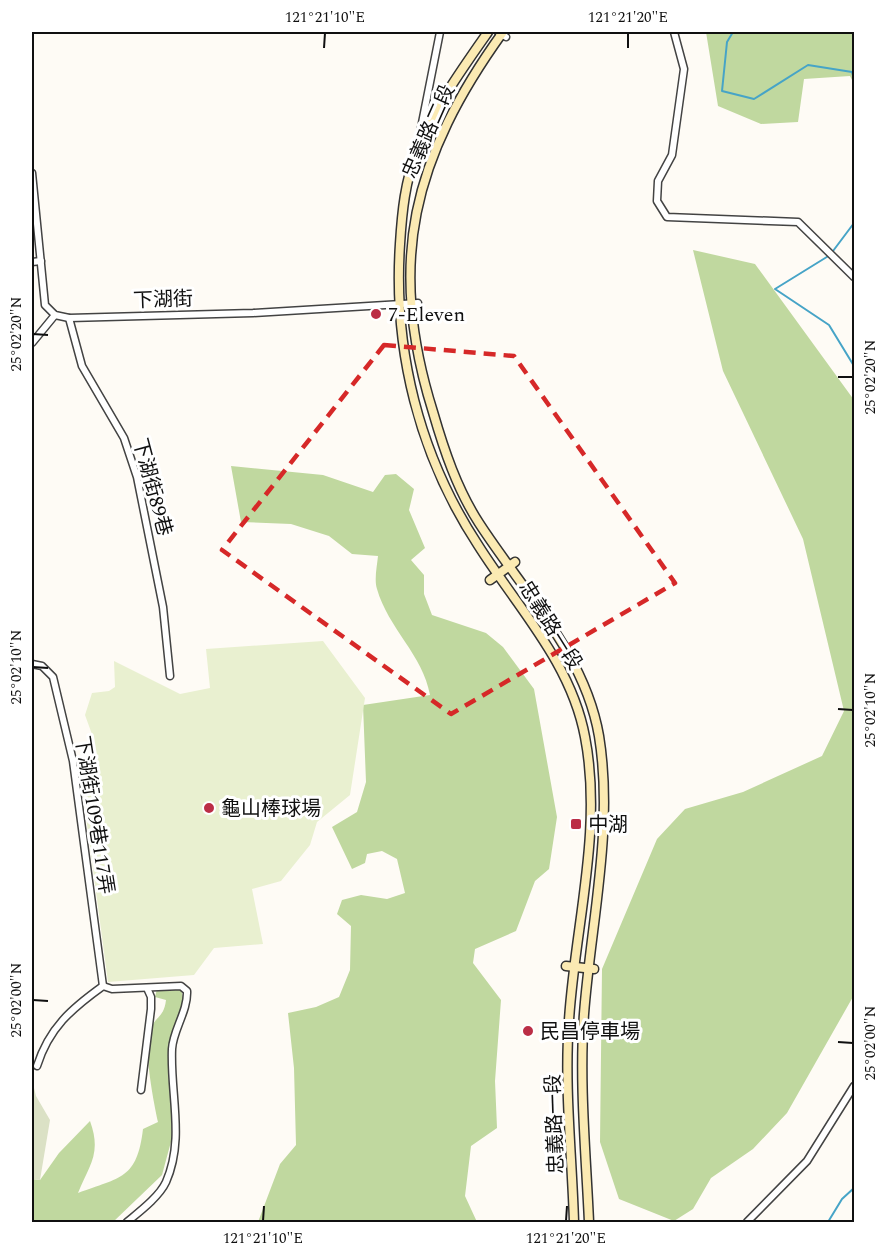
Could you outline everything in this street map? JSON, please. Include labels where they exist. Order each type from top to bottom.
[{"type":"main road","name":"忠義路二段","points":[[402,209],[417,151],[448,91],[488,32]]},
{"type":"main road","name":"忠義路二段","points":[[415,303],[411,275],[415,210],[429,162],[453,107],[502,33]]},
{"type":"main road","name":"忠義路一段","points":[[402,209],[398,303],[404,360],[425,436],[448,494],[479,547],[554,655],[585,732],[593,813],[570,966],[568,1085],[574,1222]]},
{"type":"main road","name":"忠義路一段","points":[[415,303],[422,374],[450,464],[476,519],[512,564],[569,654],[598,731],[603,773],[604,812],[583,1072],[588,1222]]},
{"type":"main road","points":[[490,580],[512,564]]},
{"type":"main road","points":[[570,966],[591,968]]},
{"type":"street","points":[[417,151],[421,118],[440,32]]},
{"type":"street","points":[[674,32],[684,69],[672,155],[658,181],[657,201],[668,217],[798,222],[855,277]]},
{"type":"street","points":[[32,173],[45,305],[55,315],[32,343]]},
{"type":"street","points":[[32,262],[41,261]]},
{"type":"street","name":"下湖街","points":[[55,315],[69,318],[253,314],[415,303]]},
{"type":"street","name":"下湖街89巷","points":[[69,318],[82,366],[124,438],[137,477],[163,607],[170,676]]},
{"type":"street","name":"下湖街109巷117弄","points":[[32,664],[42,666],[53,677],[73,761],[103,986]]},
{"type":"street","points":[[37,1066],[45,1042],[63,1018],[103,986],[112,989],[181,986],[188,991],[172,1047],[173,1102],[178,1120],[174,1154],[165,1184],[127,1222]]},
{"type":"street","points":[[141,1090],[151,1010],[151,997],[147,988]]},
{"type":"street","points":[[747,1222],[807,1161],[855,1086]]},
{"type":"highlighted area","points":[[384,345],[514,356],[675,583],[451,714],[222,550]]},
{"type":"green space","points":[[706,32],[854,32],[854,84],[850,76],[804,79],[798,122],[761,124],[718,106]]},
{"type":"green space","points":[[693,250],[755,264],[854,400],[854,995],[787,1113],[753,1149],[711,1178],[693,1209],[674,1221],[619,1199],[600,1142],[602,969],[657,839],[685,809],[743,792],[822,756],[844,711],[803,539],[723,371]]},
{"type":"green space","points":[[231,466],[323,475],[373,492],[385,475],[396,474],[414,489],[409,510],[425,548],[411,560],[424,575],[424,594],[432,615],[486,633],[503,647],[534,689],[557,817],[549,869],[535,881],[516,931],[475,949],[473,963],[501,1000],[495,1081],[497,1128],[471,1146],[465,1196],[477,1222],[258,1222],[280,1164],[296,1145],[294,1068],[288,1013],[316,1007],[339,997],[350,970],[351,926],[337,914],[342,900],[361,895],[387,899],[405,893],[397,859],[382,851],[367,854],[365,863],[352,869],[332,827],[357,812],[366,782],[363,705],[430,695],[420,667],[382,603],[376,581],[378,556],[352,554],[329,536],[291,524],[241,522]]},
{"type":"green space","name":"龜山棒球場","points":[[323,641],[365,698],[350,795],[317,822],[310,845],[281,881],[252,889],[263,944],[214,948],[194,975],[108,982],[79,764],[93,754],[93,737],[85,715],[92,693],[109,691],[115,687],[114,661],[180,694],[210,688],[206,649]]},
{"type":"green space","points":[[157,989],[181,989],[184,1003],[169,1048],[172,1138],[162,1175],[113,1222],[32,1222],[32,1179],[40,1180],[59,1153],[90,1121],[95,1142],[93,1159],[78,1193],[124,1174],[136,1158],[143,1129],[158,1122],[148,1047],[151,1028],[162,1013],[166,1000],[155,997]]},
{"type":"green space","points":[[32,1080],[36,1096],[50,1120],[40,1180],[32,1179]]},
{"type":"waterway","points":[[733,32],[727,42],[722,91],[754,99],[808,65],[852,72],[854,79]]},
{"type":"waterway","points":[[854,223],[830,255],[775,289],[829,325],[854,366]]},
{"type":"waterway","points":[[828,1222],[842,1199],[854,1188]]},
{"type":"place","name":"7-Eleven","points":[[376,314]]},
{"type":"place","name":"龜山棒球場","points":[[209,808]]},
{"type":"place","name":"中湖","points":[[576,824]]},
{"type":"place","name":"民昌停車場","points":[[528,1031]]}]
